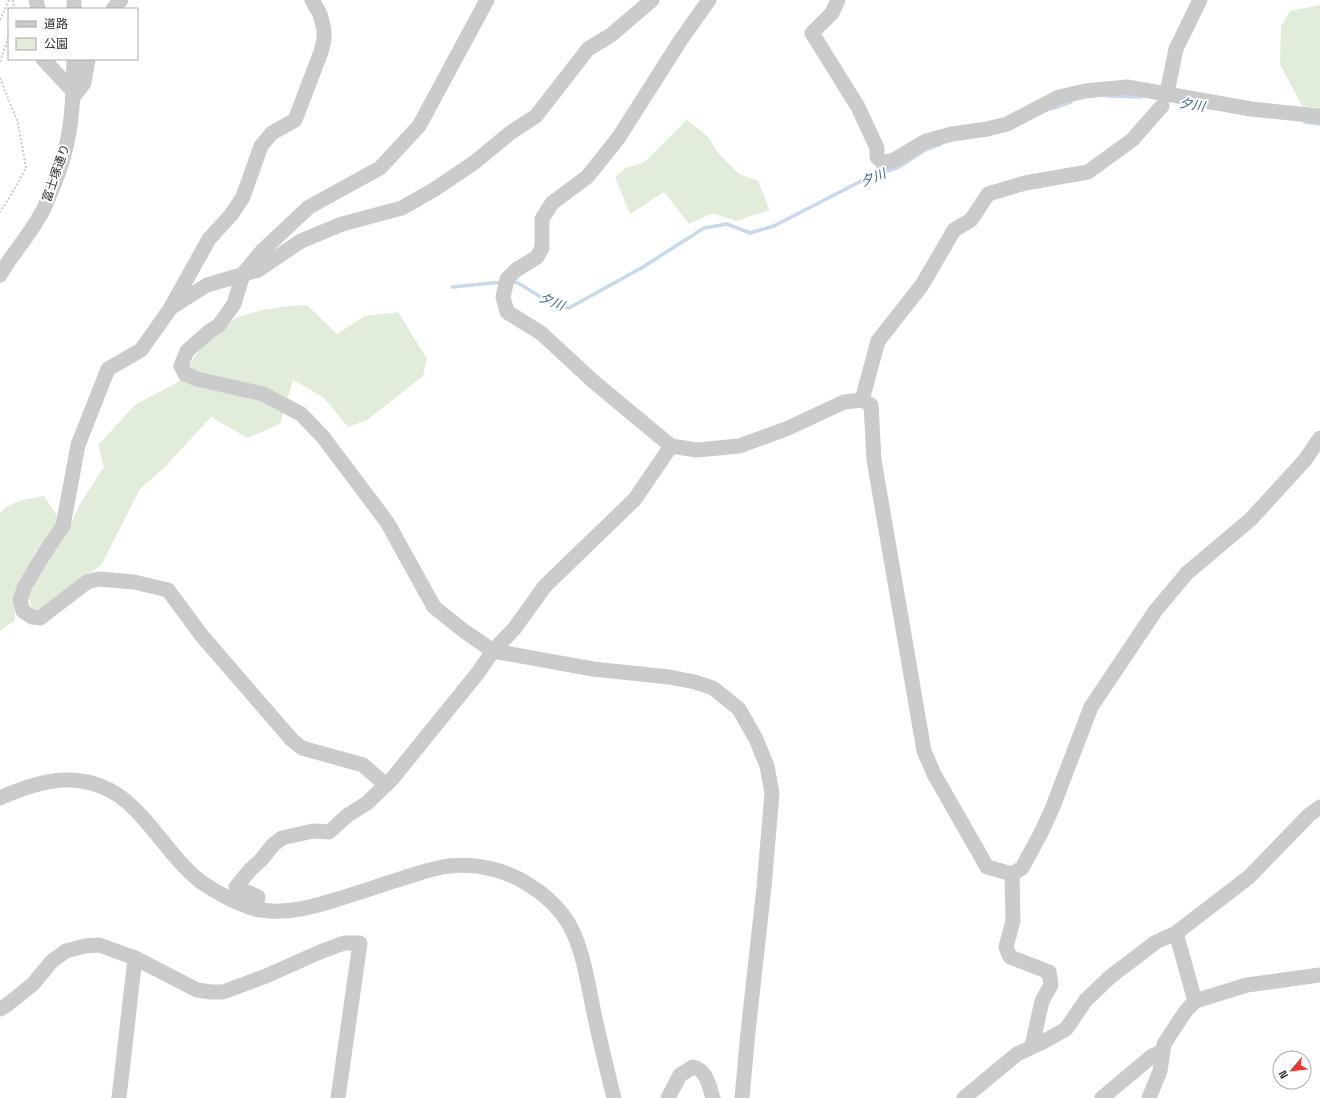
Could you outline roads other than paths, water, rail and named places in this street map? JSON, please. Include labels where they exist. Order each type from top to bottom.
[{"type":"street","points":[[114,8],[121,0]]},
{"type":"street","points":[[312,0],[320,14],[324,29],[324,40],[321,52],[295,120],[272,133],[261,146],[243,197],[231,215],[209,239],[170,309],[141,350],[108,368],[78,445],[63,526],[42,556],[25,586],[20,600],[23,611],[32,617],[40,618],[87,582],[99,578],[134,582],[168,590],[202,636],[292,740],[302,748],[363,765],[386,785]]},
{"type":"street","points":[[487,0],[419,126],[380,168],[309,207],[262,251],[243,274],[234,304],[219,325],[187,351],[181,366],[186,374],[263,394],[301,414],[323,437],[387,522],[434,607],[464,631],[493,651],[593,669],[669,677],[695,682],[713,688],[739,709],[753,733],[767,766],[772,793],[764,887],[742,1098]]},
{"type":"street","points":[[170,309],[207,285],[258,270],[301,241],[342,224],[402,208],[435,190],[476,162],[510,133],[536,116],[588,49],[611,35],[652,0]]},
{"type":"street","points":[[709,0],[680,41],[619,137],[600,162],[587,177],[552,203],[542,219],[542,248],[537,257],[516,270],[507,279],[503,297],[507,312],[542,333],[594,382],[671,446],[697,450],[739,446],[786,429],[844,402],[862,400],[871,405],[874,460],[924,751],[934,774],[987,867],[1012,874],[1022,868],[1052,809],[1091,707],[1156,610],[1187,573],[1251,519],[1305,460],[1320,438]]},
{"type":"street","points":[[838,0],[832,13],[812,33],[858,106],[877,148],[877,157],[883,164],[894,160],[926,141],[952,134],[987,129],[1007,124],[1059,96],[1085,91],[1127,87],[1165,100],[1320,116]]},
{"type":"street","points":[[862,400],[878,341],[922,285],[954,230],[972,220],[988,194],[1025,183],[1088,172],[1132,140],[1165,100],[1176,49],[1200,0]]},
{"type":"street","points":[[44,60],[73,94],[84,82],[88,60]]},
{"type":"street","name":"富士塚通り","points":[[0,275],[24,241],[43,209],[56,178],[65,151],[73,94],[74,60]]},
{"type":"street","points":[[256,909],[258,898],[236,887],[250,870],[261,860],[273,845],[282,838],[313,831],[329,832],[348,815],[367,803],[392,779],[477,674],[493,651],[514,629],[545,586],[635,499],[671,446]]},
{"type":"street","points":[[0,798],[14,791],[36,784],[57,780],[93,782],[108,788],[122,797],[136,810],[201,882],[221,894],[260,910],[288,911],[309,908],[428,870],[449,866],[472,865],[495,869],[513,875],[532,886],[550,900],[563,916],[574,934],[586,978],[614,1098]]},
{"type":"street","points":[[964,1098],[1017,1054],[1066,1029],[1086,1000],[1110,977],[1156,942],[1176,933],[1249,877],[1308,815],[1320,807]]},
{"type":"street","points":[[1012,874],[1013,921],[1006,946],[1010,957],[1049,972],[1051,985],[1042,1001],[1032,1046]]},
{"type":"street","points":[[1176,933],[1195,1002]]},
{"type":"street","points":[[0,1009],[33,984],[52,961],[66,951],[85,946],[99,945],[135,958],[197,990],[204,992],[223,992],[266,976],[344,943],[360,942],[338,1098]]},
{"type":"street","points":[[119,1098],[135,958]]},
{"type":"street","points":[[1150,1098],[1160,1071],[1164,1044],[1185,1012],[1195,1002],[1247,985],[1320,975]]},
{"type":"street","points":[[1102,1098],[1152,1056],[1162,1052]]},
{"type":"street","points":[[668,1098],[680,1075],[693,1067],[699,1068],[704,1073],[713,1098]]},
{"type":"waterway","name":"夕川","points":[[1107,96],[1141,97]]},
{"type":"waterway","name":"夕川","points":[[1051,109],[1071,102]]},
{"type":"waterway","name":"夕川","points":[[1305,122],[1320,124]]},
{"type":"waterway","name":"夕川","points":[[511,282],[518,283],[549,302],[569,308],[643,267],[704,228],[727,224],[750,233],[774,226],[867,178],[899,167],[925,150],[941,144]]},
{"type":"waterway","name":"夕川","points":[[452,287],[503,282]]}]
